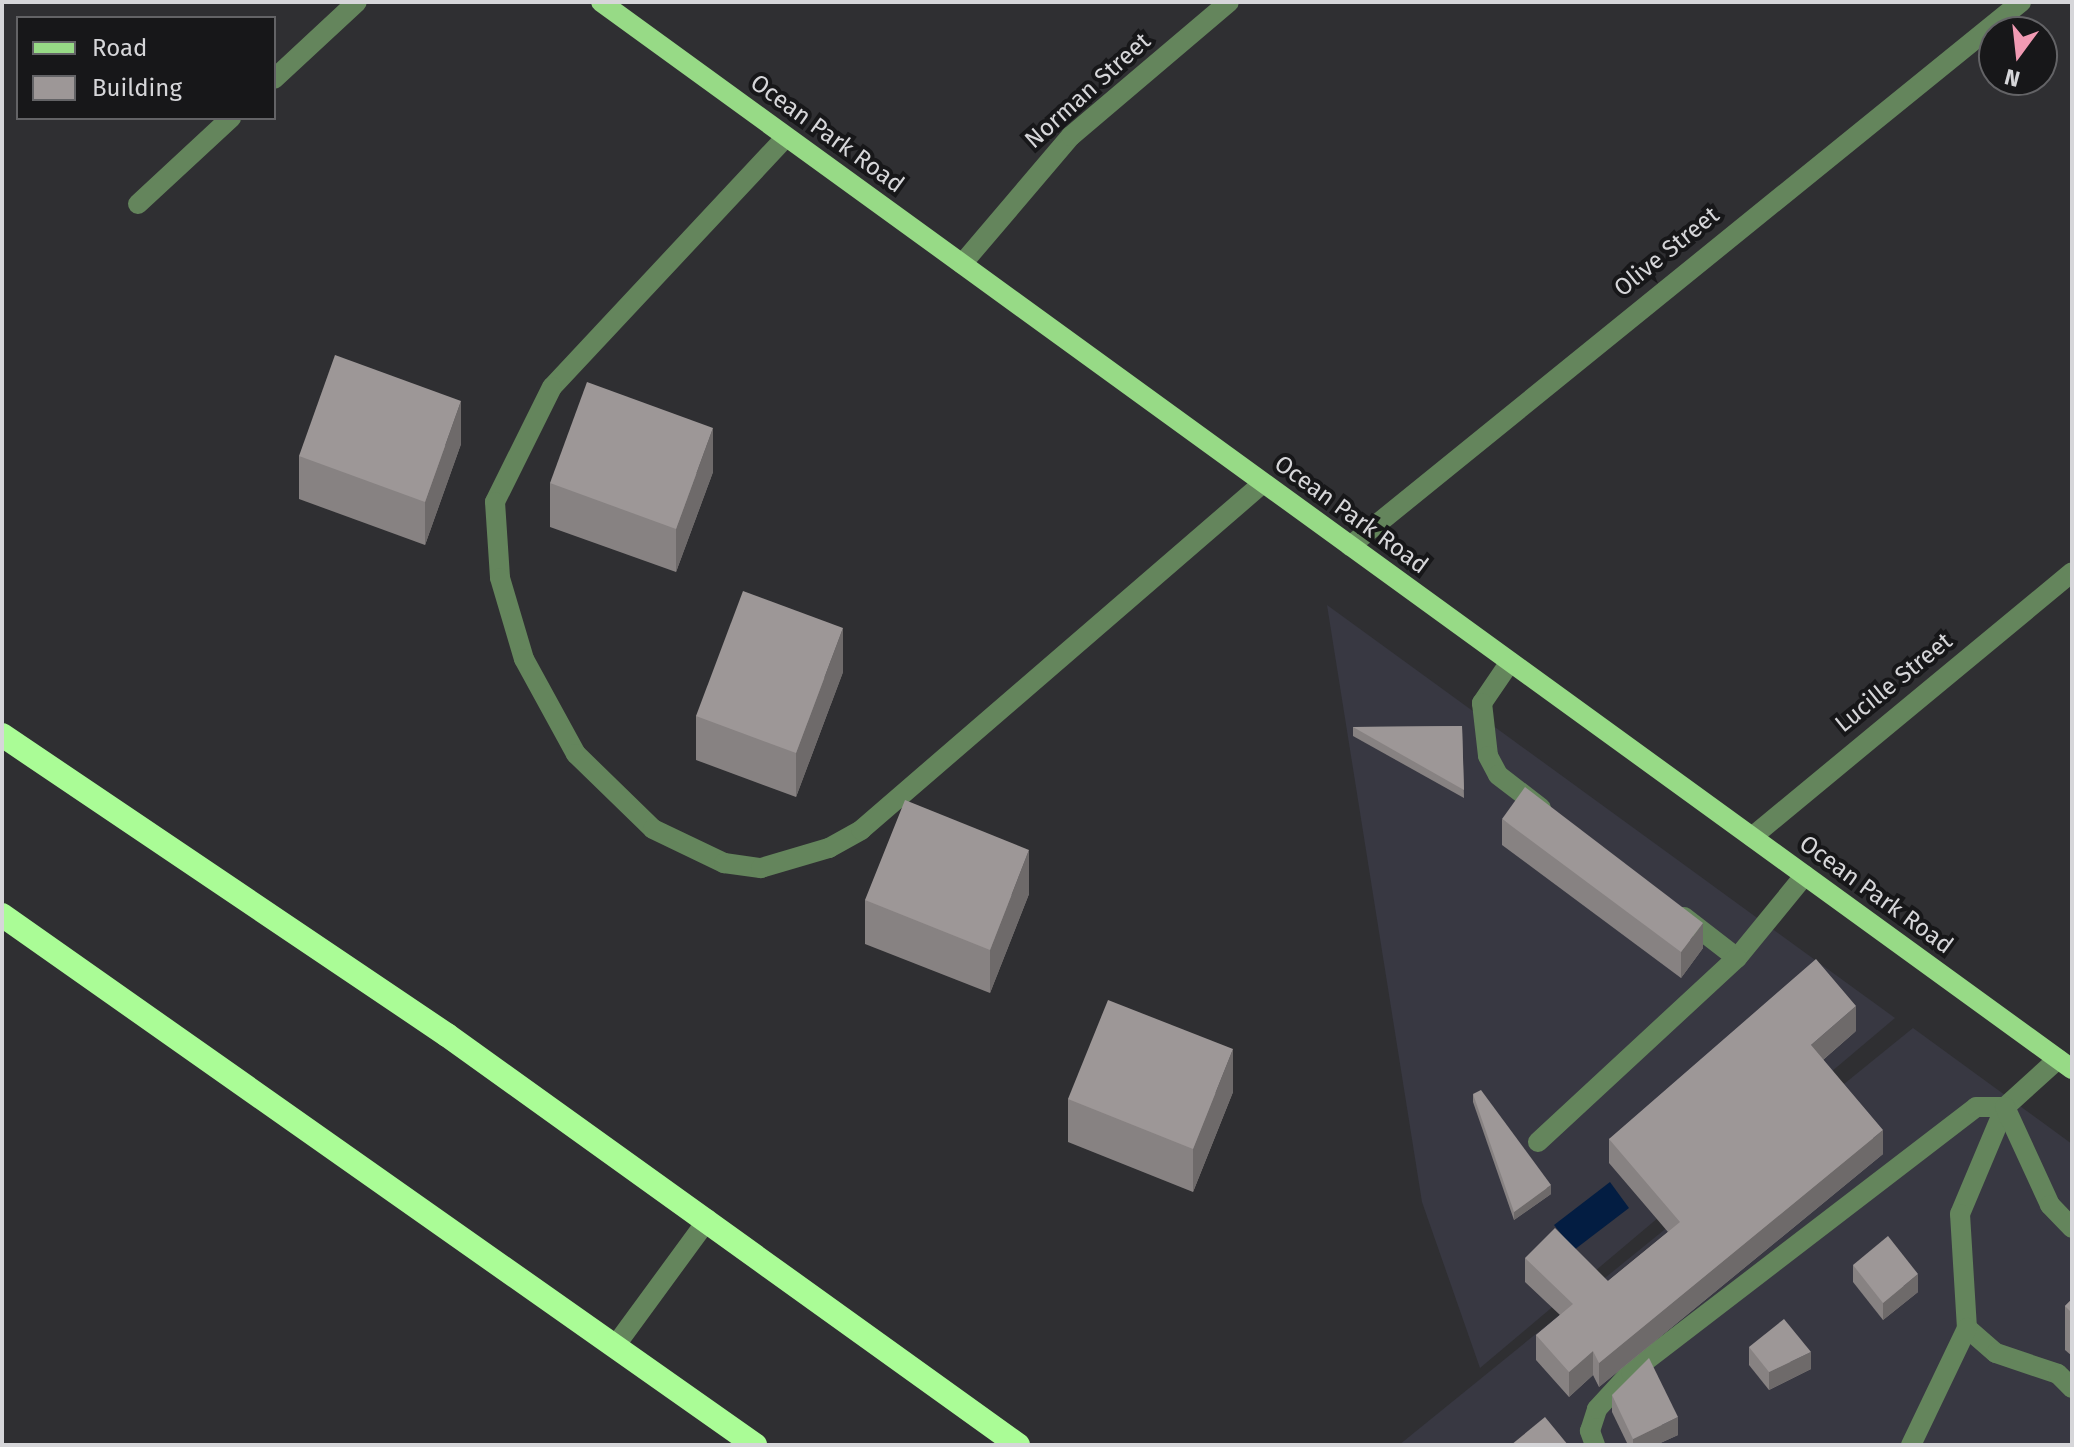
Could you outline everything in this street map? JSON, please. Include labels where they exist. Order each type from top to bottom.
[{"type":"highway","points":[[2,735],[708,1219],[1018,1445]]},
{"type":"highway","points":[[2,915],[618,1342],[755,1445]]},
{"type":"main road","name":"Ocean Park Road","points":[[601,2],[2065,1064]]},
{"type":"street","points":[[276,77],[357,2]]},
{"type":"street","name":"Norman Street","points":[[962,264],[1071,136],[1229,2]]},
{"type":"street","name":"Olive Street","points":[[1350,546],[2021,2]]},
{"type":"street","points":[[138,204],[229,120]]},
{"type":"street","points":[[786,137],[552,387],[495,502],[500,578],[524,659],[576,754],[653,829],[724,863],[761,868],[829,848],[861,830],[1263,483]]},
{"type":"street","name":"Lucille Street","points":[[1752,837],[2072,572]]},
{"type":"street","points":[[1510,662],[1482,703],[1488,756],[1498,775],[1564,826]]},
{"type":"street","points":[[1538,1142],[1737,958],[1805,875]]},
{"type":"street","points":[[1663,902],[1737,958]]},
{"type":"street","points":[[1911,1445],[1967,1328],[1960,1214],[2005,1107],[2065,1064]]},
{"type":"street","points":[[1595,1445],[1590,1431],[1597,1409],[1631,1372],[1903,1156],[1976,1107],[2005,1107]]},
{"type":"street","points":[[2005,1107],[2050,1205],[2072,1228]]},
{"type":"street","points":[[618,1342],[708,1219]]},
{"type":"street","points":[[1967,1328],[1996,1353],[2058,1374],[2072,1388]]},
{"type":"shaded area","points":[[1327,605],[1895,1018],[1480,1368],[1422,1202]]},
{"type":"shaded area","points":[[1913,1028],[2072,1144],[2072,1445],[1399,1445]]},
{"type":"water","points":[[1610,1182],[1629,1208],[1574,1250],[1554,1225]]},
{"type":"building","points":[[335,355],[461,401],[425,502],[299,456]]},
{"type":"building","points":[[587,382],[713,428],[676,529],[550,483]]},
{"type":"building","points":[[743,591],[843,628],[796,753],[696,716]]},
{"type":"building","points":[[1462,726],[1464,790],[1353,727]]},
{"type":"building","points":[[1525,787],[1703,923],[1681,952],[1502,819]]},
{"type":"building","points":[[905,800],[1029,850],[990,950],[865,900]]},
{"type":"building","points":[[1816,959],[1856,1006],[1811,1045],[1883,1130],[1599,1363],[1593,1351],[1569,1372],[1536,1335],[1573,1304],[1525,1258],[1555,1228],[1608,1281],[1680,1222],[1609,1139]]},
{"type":"building","points":[[1108,1000],[1233,1049],[1193,1149],[1068,1099]]},
{"type":"building","points":[[1481,1090],[1551,1185],[1514,1212],[1473,1094]]},
{"type":"building","points":[[1888,1236],[1918,1274],[1883,1303],[1853,1265]]},
{"type":"building","points":[[2072,1299],[2072,1313],[2065,1306]]},
{"type":"building","points":[[1784,1319],[1811,1352],[1769,1372],[1749,1347]]},
{"type":"building","points":[[1649,1358],[1678,1417],[1633,1439],[1612,1395]]},
{"type":"building","points":[[1545,1417],[1568,1445],[1511,1445]]}]
